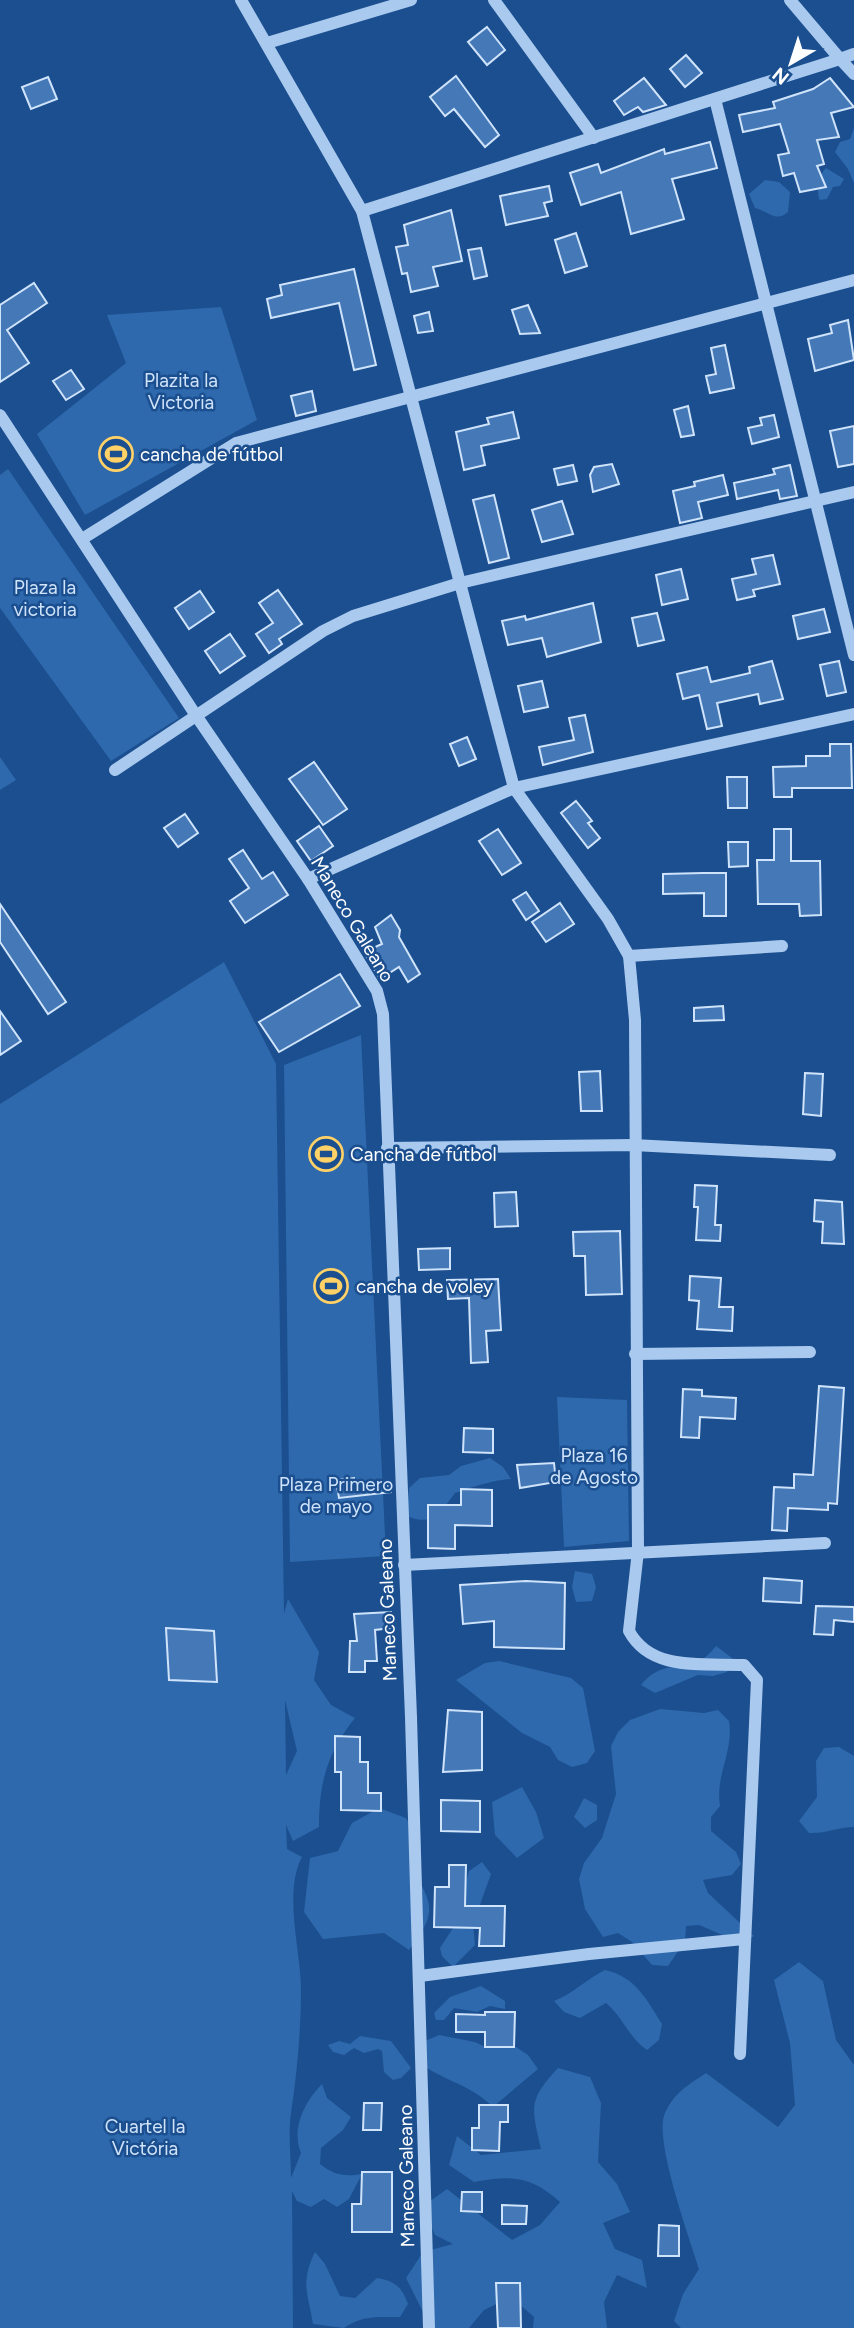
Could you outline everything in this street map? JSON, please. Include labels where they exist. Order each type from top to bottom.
[{"type":"street","points":[[241,0],[362,211],[413,394],[514,788],[608,919],[629,956],[635,1020],[633,1145],[638,1551],[629,1631],[640,1648],[663,1661],[744,1665],[757,1680],[740,2054]]},
{"type":"street","points":[[267,43],[411,0]]},
{"type":"street","points":[[494,0],[594,138]]},
{"type":"street","points":[[790,0],[854,74]]},
{"type":"street","points":[[362,211],[854,54]]},
{"type":"street","points":[[715,99],[854,655]]},
{"type":"street","points":[[82,539],[236,443],[413,394],[854,280]]},
{"type":"street","name":"Maneco Galeano","points":[[0,415],[195,714],[308,879],[377,991],[383,1014],[420,1976],[429,2328]]},
{"type":"street","points":[[115,770],[195,714],[353,616],[460,583],[854,492]]},
{"type":"street","points":[[308,879],[514,788],[854,714]]},
{"type":"street","points":[[629,956],[782,946]]},
{"type":"street","points":[[387,1148],[633,1145],[831,1155]]},
{"type":"street","points":[[635,1354],[810,1352]]},
{"type":"street","points":[[404,1565],[825,1543]]},
{"type":"street","points":[[420,1976],[744,1939]]},
{"type":"green space","points":[[854,128],[854,183],[848,169],[835,152],[840,142],[850,139]]},
{"type":"green space","points":[[826,168],[844,179],[840,186],[833,187],[827,199],[820,200],[819,184]]},
{"type":"green space","points":[[765,180],[779,182],[790,192],[788,212],[784,215],[776,216],[755,208],[749,194]]},
{"type":"green space","name":"Plazita la Victoria","points":[[221,307],[257,420],[85,515],[37,434],[126,363],[107,315]]},
{"type":"green space","name":"Plaza la victoria","points":[[8,469],[179,718],[111,761],[0,608],[0,475]]},
{"type":"green space","points":[[0,757],[16,780],[0,790]]},
{"type":"green space","name":"Cuartel la Victória","points":[[224,962],[276,1064],[284,1614],[288,1599],[319,1652],[314,1680],[331,1705],[355,1718],[345,1731],[326,1769],[319,1827],[293,1841],[286,1825],[287,1849],[302,1857],[294,1887],[293,1905],[301,1990],[298,2052],[290,2121],[291,2178],[301,2153],[298,2135],[301,2117],[322,2084],[327,2098],[351,2117],[343,2130],[321,2148],[320,2164],[340,2174],[362,2174],[349,2199],[337,2207],[324,2199],[311,2207],[297,2201],[292,2191],[293,2328],[0,2328],[0,1104]],"holes":[[[285,1700],[297,1751],[286,1775]]]},
{"type":"green space","name":"Plaza Primero de mayo","points":[[361,1035],[386,1556],[290,1562],[284,1065]]},
{"type":"green space","name":"Plaza 16 de Agosto","points":[[557,1397],[627,1400],[629,1541],[564,1547]]},
{"type":"green space","points":[[490,1458],[503,1467],[511,1479],[490,1482],[455,1493],[440,1512],[430,1519],[407,1516],[409,1488],[420,1478],[449,1475],[461,1466]]},
{"type":"green space","points":[[575,1571],[592,1574],[596,1587],[592,1601],[576,1602],[572,1587]]},
{"type":"green space","points":[[716,1646],[732,1658],[727,1672],[713,1676],[698,1675],[655,1693],[641,1685],[660,1670],[697,1662]]},
{"type":"green space","points":[[499,1661],[571,1678],[583,1688],[595,1751],[587,1763],[572,1767],[558,1760],[550,1747],[522,1733],[456,1680],[485,1663]]},
{"type":"green space","points":[[660,1709],[704,1713],[718,1710],[729,1721],[729,1743],[720,1784],[720,1806],[711,1817],[711,1831],[736,1852],[741,1864],[732,1875],[703,1880],[708,1893],[754,1936],[741,1943],[699,1925],[686,1926],[685,1941],[668,1966],[652,1965],[632,1942],[618,1933],[603,1937],[585,1909],[579,1879],[584,1863],[602,1838],[616,1794],[611,1746],[618,1732],[630,1720]]},
{"type":"green space","points":[[839,1747],[854,1756],[854,1827],[809,1833],[799,1821],[817,1797],[816,1761],[824,1748]]},
{"type":"green space","points":[[522,1787],[536,1812],[544,1838],[517,1858],[495,1835],[492,1802]]},
{"type":"green space","points":[[584,1798],[597,1805],[597,1820],[585,1828],[574,1817]]},
{"type":"green space","points":[[379,1808],[406,1818],[421,1844],[414,1872],[426,1895],[429,1912],[423,1929],[409,1950],[384,1933],[323,1939],[304,1912],[310,1858],[338,1851],[352,1823]]},
{"type":"green space","points":[[482,1862],[491,1874],[473,1924],[475,1945],[453,1967],[442,1956],[440,1948],[453,1928],[453,1913],[461,1901],[469,1871]]},
{"type":"green space","points":[[799,1962],[823,1981],[836,2040],[854,2065],[854,2328],[681,2328],[674,2321],[683,2294],[699,2269],[668,2166],[664,2144],[665,2113],[677,2095],[706,2073],[778,2127],[795,2105],[790,2043],[774,1980]]},
{"type":"green space","points":[[605,1970],[625,1978],[639,1990],[662,2024],[659,2040],[647,2050],[606,2003],[580,2018],[564,2012],[554,2001]]},
{"type":"green space","points":[[481,1986],[505,2001],[505,2009],[490,2006],[477,2012],[454,2008],[444,2020],[436,2020],[434,2013],[450,1997]]},
{"type":"green space","points":[[439,2035],[475,2042],[488,2048],[502,2045],[516,2047],[528,2055],[538,2069],[493,2107],[469,2089],[427,2068],[425,2041]]},
{"type":"green space","points":[[360,2036],[391,2041],[411,2068],[401,2078],[393,2080],[384,2072],[382,2051],[378,2049],[364,2053],[354,2048],[344,2055],[333,2052],[328,2045],[339,2041],[350,2044]]},
{"type":"green space","points":[[558,2068],[590,2077],[601,2103],[598,2162],[617,2184],[630,2212],[603,2223],[615,2249],[642,2260],[647,2288],[617,2275],[604,2302],[607,2328],[533,2328],[534,2317],[511,2297],[484,2310],[469,2328],[431,2328],[406,2278],[423,2252],[453,2244],[435,2235],[423,2206],[447,2189],[512,2240],[540,2225],[560,2202],[530,2182],[510,2178],[474,2182],[449,2165],[457,2136],[481,2155],[541,2149],[534,2106],[541,2089]]},
{"type":"green space","points":[[315,2252],[325,2264],[340,2296],[355,2298],[377,2278],[397,2286],[408,2304],[400,2317],[364,2319],[344,2328],[313,2324],[306,2280]]},
{"type":"building","points":[[487,27],[505,50],[487,65],[468,42]]},
{"type":"building","points":[[686,55],[702,73],[685,87],[670,69]]},
{"type":"building","points":[[456,76],[499,135],[485,147],[454,109],[445,116],[430,97]]},
{"type":"building","points":[[48,77],[57,99],[31,109],[22,87]]},
{"type":"building","points":[[644,78],[666,105],[643,112],[638,107],[624,115],[614,101]]},
{"type":"building","points":[[830,78],[854,107],[831,113],[839,137],[817,140],[824,164],[817,166],[826,187],[800,192],[794,173],[783,176],[778,155],[789,153],[780,124],[743,132],[739,115],[775,108],[773,102],[813,89]]},
{"type":"building","points":[[710,142],[717,168],[672,179],[684,219],[631,234],[621,192],[581,205],[570,173],[598,164],[601,173],[664,149],[665,154]]},
{"type":"building","points":[[549,186],[552,201],[544,203],[548,216],[506,225],[500,196]]},
{"type":"building","points":[[451,210],[462,261],[433,267],[438,286],[411,292],[407,273],[402,274],[396,247],[408,245],[404,225]]},
{"type":"building","points":[[576,233],[587,266],[565,273],[555,240]]},
{"type":"building","points":[[481,248],[487,276],[474,279],[468,250]]},
{"type":"building","points":[[354,269],[376,365],[354,370],[339,303],[271,318],[267,299],[282,295],[280,285]]},
{"type":"building","points":[[34,283],[47,303],[7,330],[29,363],[0,382],[0,305]]},
{"type":"building","points":[[528,305],[540,333],[520,334],[512,310]]},
{"type":"building","points":[[429,312],[433,331],[418,333],[414,316]]},
{"type":"building","points":[[848,320],[854,360],[815,371],[808,339],[832,333],[830,325]]},
{"type":"building","points":[[725,345],[734,388],[710,393],[706,376],[716,374],[711,348]]},
{"type":"building","points":[[71,370],[84,389],[66,400],[53,381]]},
{"type":"building","points":[[312,391],[316,411],[296,416],[291,396]]},
{"type":"building","points":[[688,406],[694,435],[681,437],[674,410]]},
{"type":"building","points":[[513,412],[519,438],[481,446],[485,465],[464,470],[456,432],[489,424],[487,418]]},
{"type":"building","points":[[774,415],[779,437],[752,444],[748,428],[762,425],[760,418]]},
{"type":"building","points":[[854,426],[854,464],[838,467],[830,431]]},
{"type":"building","points":[[612,464],[619,484],[593,492],[590,475],[594,467]]},
{"type":"building","points":[[573,465],[577,481],[558,485],[554,469]]},
{"type":"building","points":[[790,465],[797,496],[780,499],[778,490],[737,499],[734,483],[775,474],[773,469]]},
{"type":"building","points":[[723,475],[728,495],[698,502],[702,518],[680,523],[673,491],[695,486],[694,482]]},
{"type":"building","points":[[494,495],[509,558],[489,563],[473,500]]},
{"type":"building","points":[[562,501],[573,534],[542,542],[532,510]]},
{"type":"building","points":[[773,555],[780,584],[753,590],[755,596],[737,600],[732,579],[756,574],[752,559]]},
{"type":"building","points":[[681,569],[688,599],[662,605],[656,575]]},
{"type":"building","points":[[278,590],[302,624],[279,639],[282,644],[269,653],[256,634],[273,623],[259,603]]},
{"type":"building","points":[[200,591],[214,612],[189,629],[175,608]]},
{"type":"building","points":[[593,603],[601,642],[547,657],[542,638],[508,645],[502,621],[525,616],[526,620]]},
{"type":"building","points":[[824,609],[830,632],[798,639],[793,616]]},
{"type":"building","points":[[657,613],[664,640],[638,646],[632,618]]},
{"type":"building","points":[[230,634],[245,656],[220,673],[205,651]]},
{"type":"building","points":[[772,661],[783,699],[760,704],[758,694],[717,703],[722,726],[707,729],[699,695],[683,699],[677,674],[707,667],[711,682],[750,673],[749,667]]},
{"type":"building","points":[[839,661],[846,692],[827,696],[820,665]]},
{"type":"building","points":[[542,681],[548,707],[524,712],[518,686]]},
{"type":"building","points":[[585,715],[593,752],[543,765],[539,747],[574,740],[569,718]]},
{"type":"building","points":[[467,737],[476,759],[459,766],[450,744]]},
{"type":"building","points":[[830,744],[851,744],[852,788],[792,788],[792,797],[774,797],[773,767],[806,766],[806,756],[830,756]]},
{"type":"building","points":[[314,762],[347,809],[323,825],[289,779]]},
{"type":"building","points":[[727,777],[747,777],[747,808],[728,808]]},
{"type":"building","points":[[576,801],[592,821],[588,823],[600,838],[588,848],[561,813]]},
{"type":"building","points":[[185,814],[198,833],[178,847],[164,828]]},
{"type":"building","points":[[319,826],[333,846],[311,861],[297,841]]},
{"type":"building","points":[[498,829],[521,863],[502,875],[479,841]]},
{"type":"building","points":[[774,829],[791,829],[791,861],[820,861],[821,915],[800,916],[799,904],[758,904],[757,860],[774,860]]},
{"type":"building","points":[[728,842],[748,842],[748,866],[729,867]]},
{"type":"building","points":[[243,850],[262,879],[273,872],[288,895],[245,923],[230,901],[249,888],[229,859]]},
{"type":"building","points":[[726,873],[726,916],[704,916],[704,893],[663,894],[663,874]]},
{"type":"building","points":[[526,892],[539,911],[526,920],[513,900]]},
{"type":"building","points":[[560,903],[574,924],[546,942],[532,922]]},
{"type":"building","points":[[0,904],[66,1002],[48,1014],[0,942]]},
{"type":"building","points":[[391,915],[400,930],[399,937],[420,974],[408,982],[399,967],[380,979],[364,952],[382,944],[375,927]]},
{"type":"building","points":[[340,974],[360,1006],[279,1052],[259,1022]]},
{"type":"building","points":[[723,1006],[724,1020],[694,1021],[694,1008]]},
{"type":"building","points":[[0,1011],[21,1041],[0,1055]]},
{"type":"building","points":[[600,1071],[602,1111],[581,1111],[579,1072]]},
{"type":"building","points":[[805,1073],[823,1074],[821,1116],[803,1114]]},
{"type":"building","points":[[695,1185],[717,1186],[715,1225],[721,1225],[720,1241],[696,1240],[698,1207],[694,1207]]},
{"type":"building","points":[[516,1192],[518,1226],[495,1227],[494,1193]]},
{"type":"building","points":[[815,1200],[842,1202],[844,1244],[822,1243],[823,1222],[814,1221]]},
{"type":"building","points":[[620,1231],[622,1294],[586,1295],[585,1256],[574,1256],[573,1232]]},
{"type":"building","points":[[450,1248],[450,1269],[419,1270],[418,1249]]},
{"type":"building","points":[[690,1276],[721,1278],[719,1307],[733,1307],[732,1331],[697,1329],[699,1301],[689,1300]]},
{"type":"building","points":[[498,1279],[501,1330],[486,1331],[488,1362],[471,1363],[469,1298],[448,1299],[447,1280]]},
{"type":"building","points":[[819,1386],[844,1388],[837,1504],[828,1503],[828,1510],[788,1508],[787,1531],[772,1530],[774,1487],[794,1488],[794,1474],[813,1475]]},
{"type":"building","points":[[683,1389],[702,1390],[702,1396],[736,1398],[735,1419],[700,1417],[699,1438],[681,1437]]},
{"type":"building","points":[[464,1428],[493,1429],[493,1453],[463,1452]]},
{"type":"building","points":[[554,1463],[556,1482],[520,1488],[517,1465]]},
{"type":"building","points":[[354,1478],[354,1482],[391,1486],[391,1492],[339,1498],[336,1480]]},
{"type":"building","points":[[461,1489],[492,1490],[492,1526],[455,1525],[455,1549],[428,1548],[428,1505],[461,1505]]},
{"type":"building","points":[[764,1578],[802,1581],[801,1603],[763,1601]]},
{"type":"building","points":[[526,1581],[565,1583],[564,1649],[494,1647],[494,1621],[463,1624],[460,1585]]},
{"type":"building","points":[[816,1606],[854,1607],[854,1622],[834,1620],[833,1635],[814,1634]]},
{"type":"building","points":[[391,1612],[391,1628],[375,1630],[377,1661],[365,1661],[365,1672],[349,1672],[350,1641],[357,1641],[354,1614]]},
{"type":"building","points":[[166,1628],[214,1631],[217,1682],[169,1680]]},
{"type":"building","points":[[448,1710],[482,1712],[482,1770],[443,1772]]},
{"type":"building","points":[[335,1736],[360,1737],[360,1762],[368,1762],[368,1793],[381,1793],[381,1811],[341,1810],[341,1772],[335,1772]]},
{"type":"building","points":[[441,1800],[480,1801],[480,1832],[441,1831]]},
{"type":"building","points":[[449,1865],[466,1865],[465,1906],[505,1906],[504,1946],[479,1946],[480,1928],[434,1927],[435,1887],[449,1887]]},
{"type":"building","points":[[485,2012],[515,2012],[514,2047],[485,2047],[485,2032],[456,2032],[456,2014],[485,2015]]},
{"type":"building","points":[[364,2103],[382,2103],[381,2130],[363,2130]]},
{"type":"building","points":[[479,2105],[508,2105],[508,2122],[500,2122],[499,2151],[472,2150],[472,2128],[479,2128]]},
{"type":"building","points":[[362,2172],[392,2172],[392,2232],[352,2232],[352,2204],[361,2204]]},
{"type":"building","points":[[462,2192],[482,2192],[482,2212],[461,2211]]},
{"type":"building","points":[[502,2205],[527,2206],[526,2224],[502,2224]]},
{"type":"building","points":[[659,2225],[679,2226],[679,2256],[658,2256]]},
{"type":"building","points":[[496,2283],[520,2283],[521,2328],[498,2328]]},
{"type":"place","name":"cancha de fútbol","points":[[116,454]]},
{"type":"place","name":"Cancha de fútbol","points":[[326,1154]]},
{"type":"place","name":"cancha de voley","points":[[331,1286]]}]
